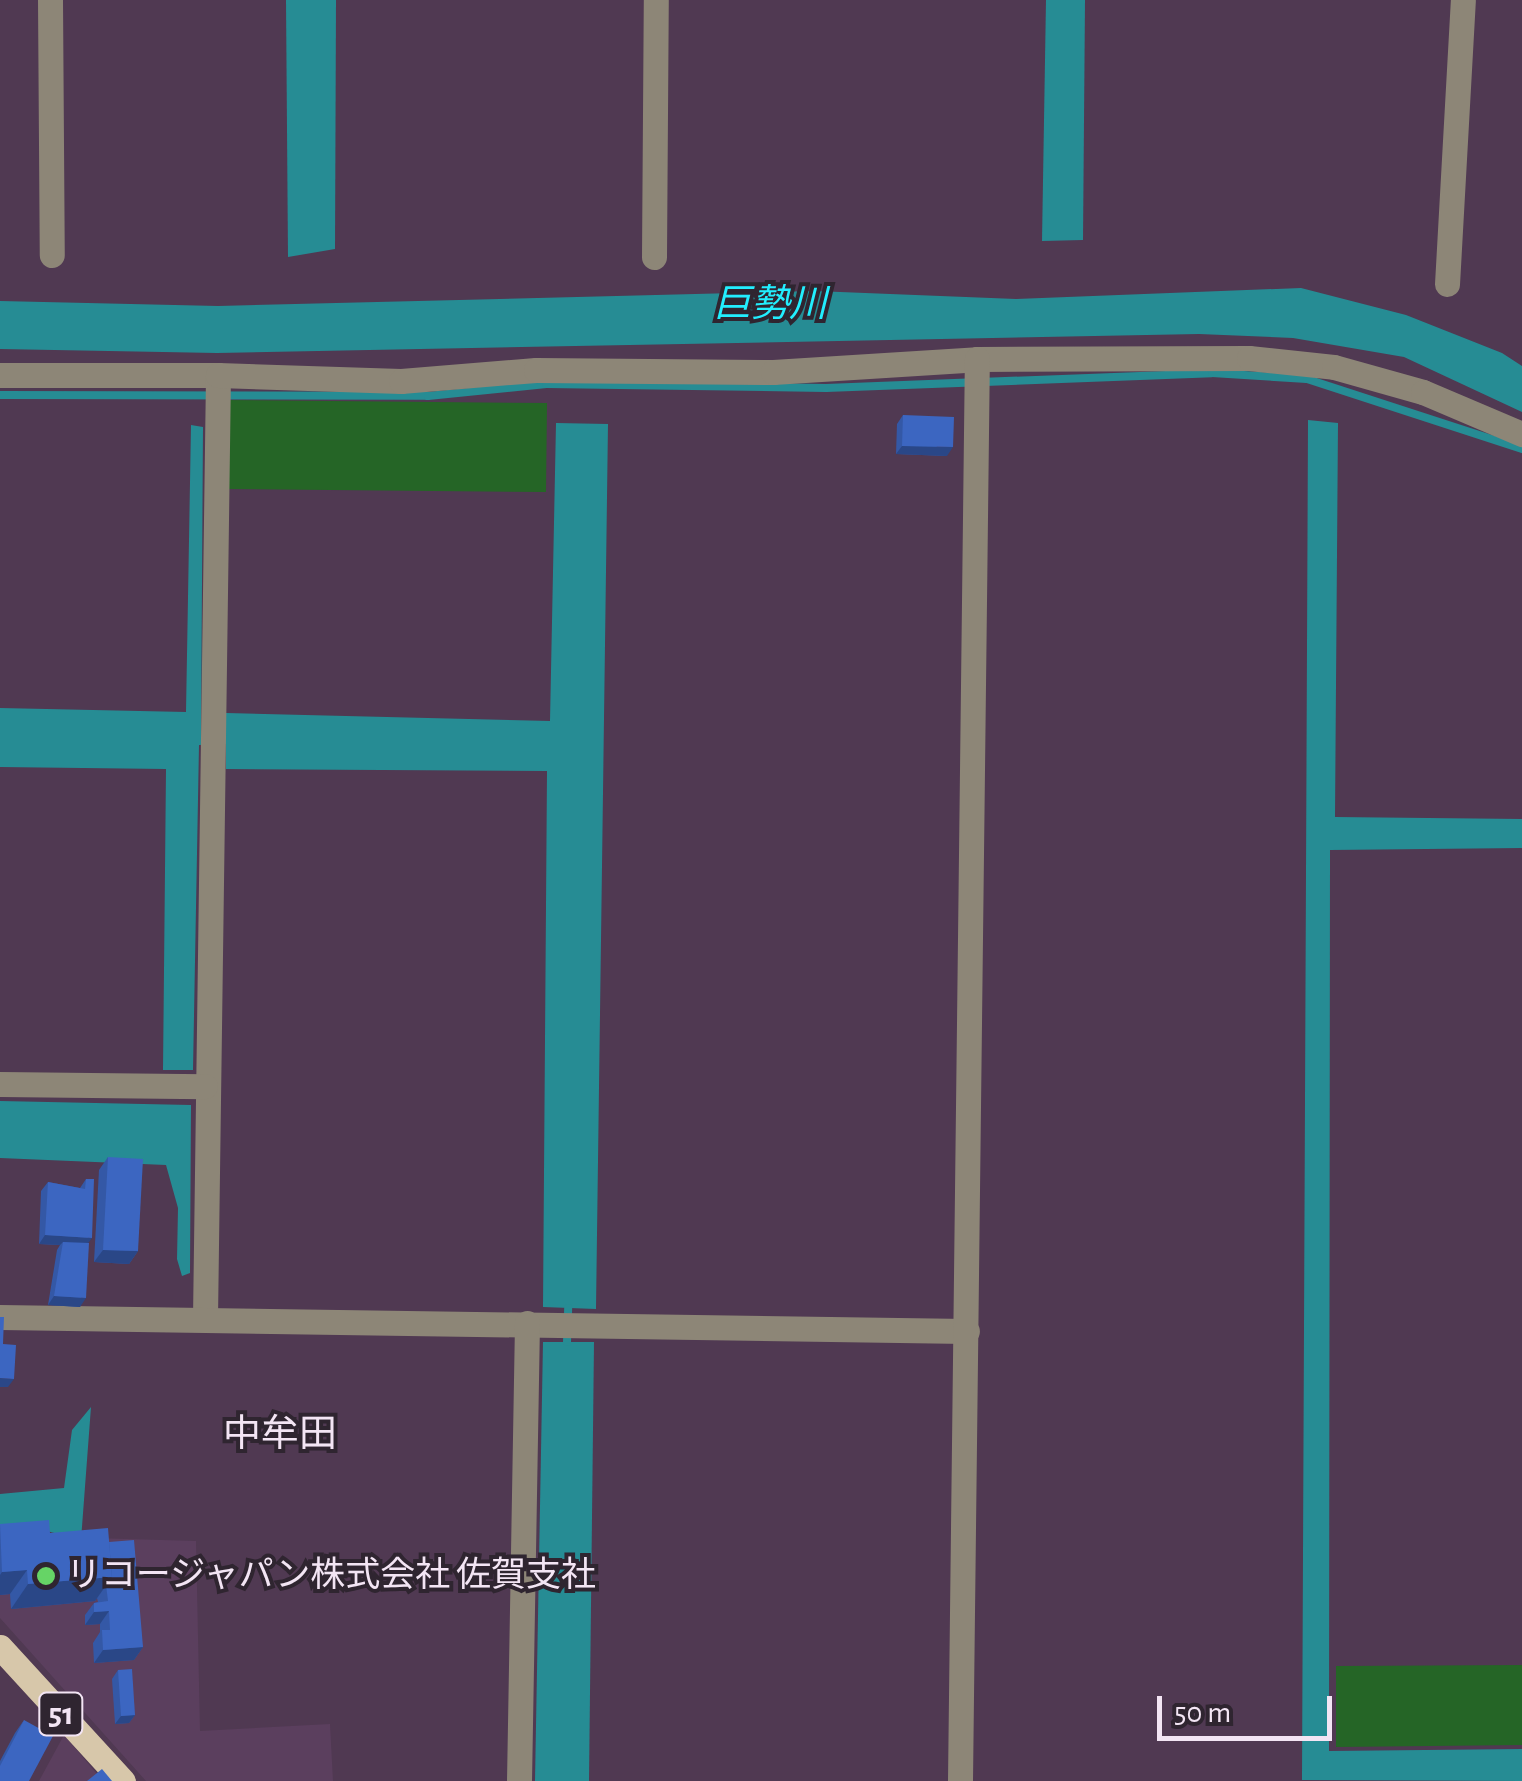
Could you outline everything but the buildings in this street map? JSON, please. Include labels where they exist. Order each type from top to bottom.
[{"type":"main road","name":"51","points":[[0,1647],[123,1781]]},
{"type":"street","points":[[50,0],[52,255]]},
{"type":"street","points":[[654,258],[656,0]]},
{"type":"street","points":[[1447,284],[1462,0]]},
{"type":"street","points":[[0,376],[217,386],[401,381],[536,370],[773,372],[977,359],[1249,358],[1334,367],[1423,392],[1522,434]]},
{"type":"street","points":[[960,1781],[977,359]]},
{"type":"street","points":[[205,1316],[217,386]]},
{"type":"street","points":[[0,1084],[205,1086]]},
{"type":"street","points":[[0,1317],[205,1316],[967,1332]]},
{"type":"street","points":[[519,1781],[527,1323]]},
{"type":"shaded area","points":[[225,400],[547,403],[546,492],[224,489]]},
{"type":"shaded area","points":[[0,1541],[196,1541],[200,1731],[330,1724],[333,1781],[146,1781],[0,1618]]},
{"type":"shaded area","points":[[1522,1665],[1522,1745],[1336,1747],[1336,1666]]},
{"type":"shaded area","points":[[64,1735],[103,1781],[39,1781]]},
{"type":"water","points":[[286,0],[336,0],[335,249],[288,257]]},
{"type":"water","points":[[1046,0],[1085,0],[1083,240],[1042,241]]},
{"type":"water","name":"巨勢川","points":[[1301,288],[1406,315],[1502,353],[1522,366],[1522,412],[1404,357],[1293,338],[1199,334],[217,353],[0,349],[0,301],[218,306],[815,291],[1016,299]]},
{"type":"water","points":[[1308,420],[1338,423],[1335,817],[1522,819],[1522,848],[1330,850],[1329,1751],[1522,1749],[1522,1781],[1302,1780]]},
{"type":"water","points":[[556,423],[608,424],[596,1309],[543,1307],[547,771],[226,769],[226,744],[199,745],[193,1070],[163,1070],[166,769],[0,767],[0,708],[186,712],[191,425],[203,427],[201,738],[226,734],[226,713],[550,721]]},
{"type":"water","points":[[0,1101],[191,1105],[190,1273],[182,1276],[177,1259],[178,1208],[166,1165],[0,1158]]},
{"type":"water","points":[[543,1342],[594,1342],[589,1781],[535,1781]]},
{"type":"water","points":[[91,1407],[81,1540],[43,1530],[0,1533],[0,1494],[64,1488],[72,1430]]},
{"type":"waterway","points":[[0,395],[428,396],[546,384],[826,388],[1212,373],[1307,379],[1522,449]]},
{"type":"waterway","points":[[567,1342],[568,1308]]},
{"type":"place","name":"リコージャパン株式会社 佐賀支社","points":[[46,1576]]},
{"type":"district","name":"中牟田","points":[[280,1436]]}]
